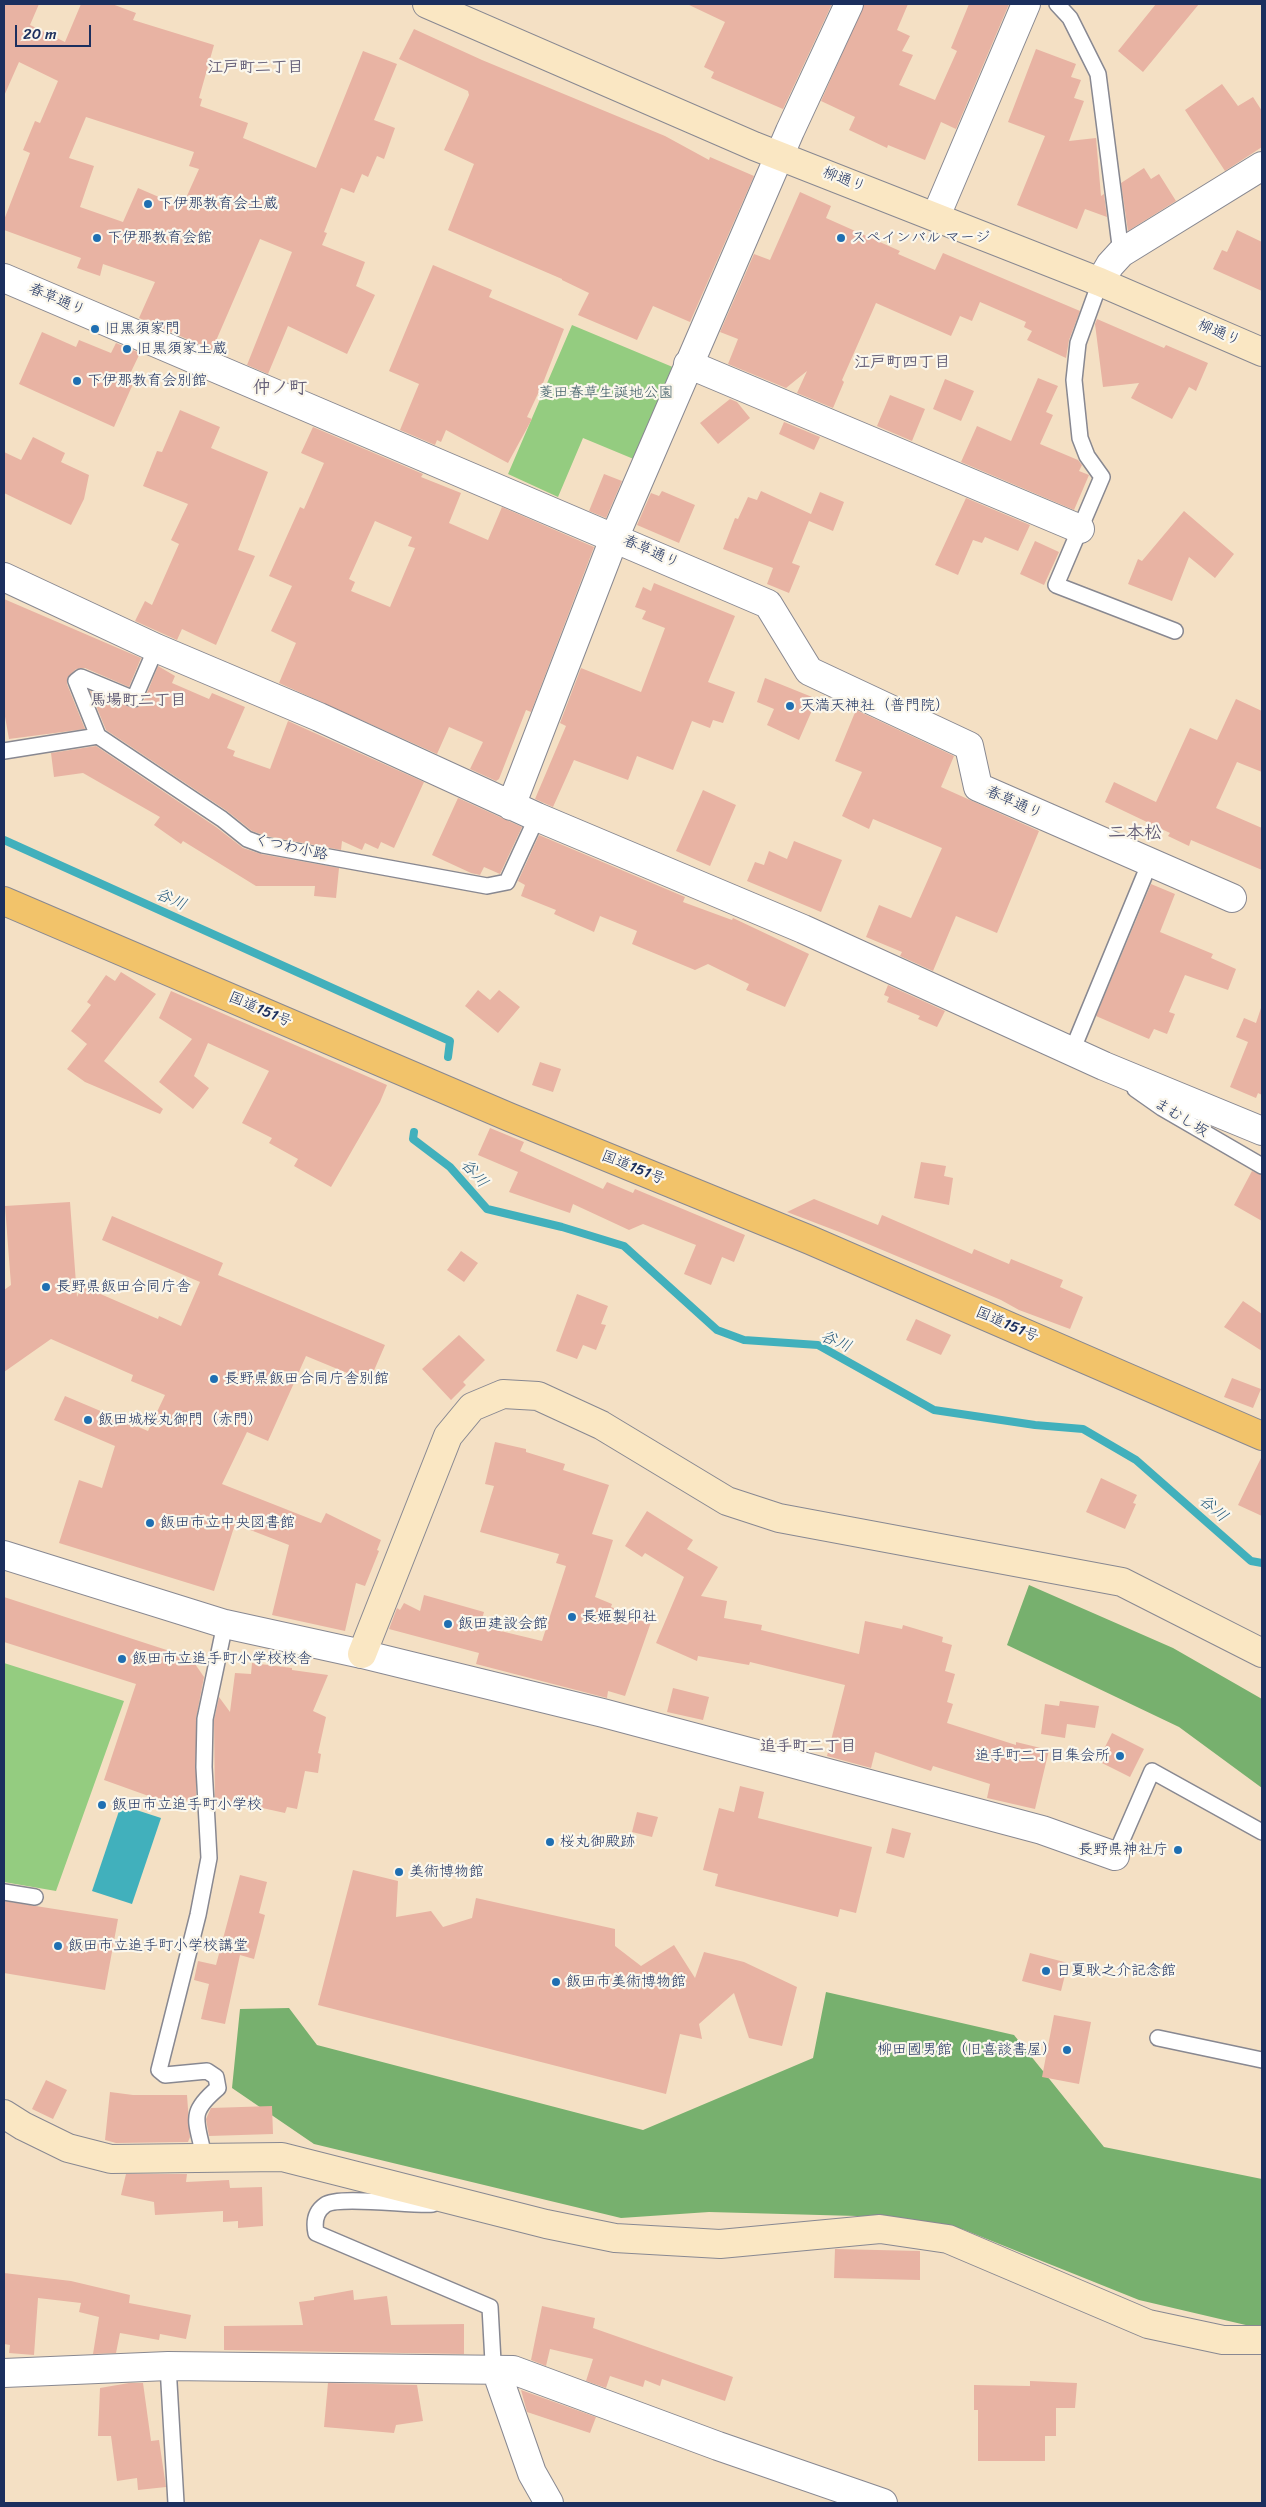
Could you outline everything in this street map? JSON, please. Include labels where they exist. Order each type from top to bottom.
[{"type":"highway","name":"国道151号","points":[[4,901],[509,1118],[810,1240],[1262,1436]]},
{"type":"street","name":"柳通り","points":[[427,4],[754,146],[780,154],[1100,282],[1262,352]]},
{"type":"street","points":[[512,806],[615,536],[780,154],[849,4]]},
{"type":"street","points":[[936,216],[1026,4]]},
{"type":"street","points":[[1100,282],[1121,253],[1262,166]]},
{"type":"street","name":"春草通り","points":[[4,278],[615,536],[768,604],[809,671],[968,746],[978,787],[1232,898]]},
{"type":"street","points":[[688,364],[1080,529]]},
{"type":"street","points":[[4,577],[156,648],[319,717],[512,806],[803,929],[1104,1066],[1262,1131]]},
{"type":"street","points":[[362,1654],[448,1436],[472,1407],[503,1394],[538,1396],[601,1425],[727,1501],[779,1518],[1122,1582],[1262,1653]]},
{"type":"street","points":[[4,1555],[225,1624],[362,1654],[603,1713],[1042,1830],[1115,1856]]},
{"type":"street","points":[[4,2114],[23,2126],[68,2148],[111,2159],[282,2157],[546,2224],[615,2238],[720,2244],[880,2229],[948,2239],[1148,2324],[1223,2340],[1262,2340]]},
{"type":"street","points":[[4,2373],[168,2366],[513,2370],[718,2446],[883,2503]]},
{"type":"street","points":[[496,2370],[532,2473],[548,2503]]},
{"type":"lane","points":[[1056,4],[1070,18],[1098,74],[1121,253]]},
{"type":"lane","points":[[1100,282],[1078,343],[1074,380],[1080,438],[1087,456],[1102,477],[1056,585],[1175,631]]},
{"type":"lane","points":[[4,751],[98,736],[76,681],[81,677],[134,699],[156,648]]},
{"type":"lane","name":"くつわ小路","points":[[98,736],[222,819],[248,839],[263,845],[487,886],[507,882],[537,817]]},
{"type":"lane","points":[[1072,1051],[1150,862]]},
{"type":"lane","name":"まむし坂","points":[[1104,1066],[1162,1108],[1262,1166]]},
{"type":"lane","points":[[204,2157],[196,2115],[201,2102],[218,2088],[216,2077],[207,2071],[165,2075],[159,2070],[198,1915],[210,1858],[204,1768],[205,1719],[225,1624]]},
{"type":"lane","points":[[1115,1856],[1152,1771],[1262,1832]]},
{"type":"lane","points":[[4,1892],[35,1897]]},
{"type":"lane","points":[[1158,2038],[1262,2060]]},
{"type":"lane","points":[[461,2201],[422,2205],[358,2201],[326,2204],[319,2211],[314,2223],[316,2233],[490,2307],[493,2362],[496,2370]]},
{"type":"lane","points":[[168,2366],[176,2503]]},
{"type":"green space","name":"菱田春草生誕地公園","points":[[572,325],[675,368],[636,460],[583,438],[558,497],[508,474]]},
{"type":"green space","points":[[1029,1585],[1173,1648],[1262,1699],[1262,1788],[1179,1727],[1007,1645]]},
{"type":"green space","points":[[4,1663],[124,1701],[56,1891],[4,1882]]},
{"type":"green space","points":[[826,1992],[1014,2035],[1104,2147],[1262,2179],[1262,2326],[1250,2326],[1139,2300],[962,2229],[857,2216],[709,2212],[621,2218],[314,2144],[232,2088],[240,2009],[289,2008],[317,2045],[643,2130],[813,2058]]},
{"type":"water","points":[[121,1805],[161,1818],[132,1904],[92,1891]]},
{"type":"building","points":[[4,4],[39,4],[30,25],[65,42],[81,4],[112,4],[136,13],[133,20],[214,45],[199,98],[202,99],[200,106],[248,123],[243,138],[316,168],[363,51],[397,64],[374,120],[395,128],[384,159],[377,156],[368,177],[362,174],[354,193],[341,188],[324,232],[327,233],[322,245],[365,262],[356,286],[375,295],[347,354],[288,326],[268,374],[247,365],[292,252],[260,239],[212,350],[139,318],[155,282],[103,264],[100,276],[77,268],[81,258],[4,230],[4,220],[30,153],[23,150],[35,121],[40,123],[58,81],[19,62],[4,96]],"holes":[[[86,117],[194,152],[189,166],[199,169],[182,207],[138,188],[123,222],[80,207],[94,166],[69,158]]]},
{"type":"building","points":[[687,4],[832,4],[783,109],[711,78],[714,72],[704,67],[725,22]]},
{"type":"building","points":[[864,4],[908,4],[897,30],[910,36],[902,51],[913,55],[899,85],[935,100],[957,51],[951,48],[969,4],[1009,4],[956,129],[941,122],[925,160],[888,145],[887,148],[849,130],[855,117],[821,101]]},
{"type":"building","points":[[1156,4],[1199,4],[1143,72],[1118,51]]},
{"type":"building","points":[[414,29],[482,60],[665,136],[709,160],[710,157],[754,176],[690,322],[653,306],[637,340],[578,315],[589,293],[562,279],[448,230],[474,164],[444,150],[469,95],[468,91],[399,59]]},
{"type":"building","points":[[1036,49],[1076,64],[1071,77],[1081,80],[1074,98],[1084,101],[1069,141],[1096,138],[1101,196],[1104,194],[1107,217],[1085,209],[1077,229],[1017,205],[1045,136],[1008,122]]},
{"type":"building","points":[[1222,84],[1238,106],[1253,97],[1262,111],[1262,147],[1225,171],[1185,110]]},
{"type":"building","points":[[1144,168],[1151,179],[1159,174],[1176,201],[1128,231],[1121,183]]},
{"type":"building","points":[[800,192],[831,206],[826,218],[900,251],[898,254],[935,270],[943,253],[1080,311],[1069,340],[1066,358],[1027,340],[1032,331],[1024,327],[1026,322],[980,302],[972,321],[960,316],[951,336],[876,303],[842,380],[844,382],[833,408],[797,393],[807,371],[786,388],[728,364],[738,339],[720,332],[754,254],[770,260]]},
{"type":"building","points":[[1237,230],[1262,242],[1262,291],[1213,269],[1222,250],[1227,252]]},
{"type":"building","points":[[433,265],[492,290],[489,297],[564,329],[543,383],[527,417],[532,419],[508,463],[446,430],[441,442],[437,440],[435,445],[400,430],[419,384],[389,371]]},
{"type":"building","points":[[1097,319],[1164,348],[1166,345],[1208,363],[1196,391],[1189,387],[1172,419],[1131,398],[1139,383],[1103,387],[1095,324]]},
{"type":"building","name":"下伊那教育会別館","points":[[42,332],[76,347],[79,340],[111,353],[116,343],[140,353],[130,374],[136,377],[114,427],[19,384]]},
{"type":"building","points":[[1038,378],[1058,386],[1046,412],[1053,415],[1040,444],[1078,460],[1082,465],[1079,471],[1089,475],[1074,510],[961,462],[977,426],[1011,441]]},
{"type":"building","points":[[945,379],[974,391],[961,421],[933,409]]},
{"type":"building","points":[[890,395],[925,409],[912,441],[877,426]]},
{"type":"building","points":[[730,399],[737,402],[750,418],[718,444],[700,423]]},
{"type":"building","points":[[180,410],[220,427],[211,448],[268,472],[238,550],[255,556],[216,645],[182,629],[177,640],[135,621],[145,601],[152,605],[179,544],[171,540],[188,504],[143,486],[157,451],[162,452]]},
{"type":"building","points":[[784,422],[820,437],[814,450],[779,434]]},
{"type":"building","points":[[313,427],[423,474],[421,477],[461,493],[449,523],[488,540],[502,507],[594,547],[531,712],[526,710],[499,779],[496,781],[470,769],[483,742],[449,727],[437,754],[279,683],[296,643],[271,631],[292,586],[269,576],[300,507],[304,509],[324,463],[301,453]],"holes":[[[375,521],[412,537],[408,546],[415,548],[390,607],[351,591],[355,582],[349,579]]]},
{"type":"building","points":[[33,437],[65,453],[61,462],[89,475],[84,499],[71,525],[4,493],[4,452],[21,460]]},
{"type":"building","points":[[604,474],[622,481],[606,518],[589,511]]},
{"type":"building","points":[[662,491],[695,505],[679,543],[637,525],[651,493],[659,496]]},
{"type":"building","points":[[761,491],[811,514],[820,492],[844,502],[833,531],[809,521],[792,563],[800,566],[789,593],[767,584],[773,568],[723,549],[735,518],[738,519],[748,497],[757,500]]},
{"type":"building","points":[[966,498],[1030,525],[1018,551],[985,537],[982,543],[973,540],[958,575],[935,565]]},
{"type":"building","points":[[1184,511],[1234,554],[1215,578],[1189,557],[1172,601],[1128,584],[1138,559],[1142,561]]},
{"type":"building","points":[[1035,541],[1059,552],[1044,585],[1020,574]]},
{"type":"building","points":[[654,583],[735,616],[708,682],[735,692],[723,723],[713,720],[710,728],[692,721],[673,770],[637,756],[628,780],[574,760],[553,807],[535,799],[566,726],[560,723],[581,668],[641,692],[665,628],[642,619],[646,611],[635,607],[643,587],[651,591]]},
{"type":"building","points":[[4,599],[141,658],[129,687],[85,668],[76,669],[67,678],[67,684],[85,729],[9,739],[4,711]]},
{"type":"building","points":[[158,666],[175,676],[172,683],[209,699],[212,693],[245,707],[227,748],[235,751],[233,756],[270,769],[288,721],[424,782],[394,848],[381,842],[378,849],[365,843],[362,850],[342,841],[341,850],[266,836],[252,831],[227,811],[106,730],[90,691],[136,708],[143,703]]},
{"type":"building","name":"天満天神社（普門院）","points":[[765,678],[817,699],[799,740],[767,725],[774,709],[757,702]]},
{"type":"building","points":[[1236,699],[1262,711],[1262,772],[1237,762],[1216,808],[1262,828],[1262,870],[1191,840],[1189,846],[1168,836],[1170,833],[1105,802],[1114,782],[1156,802],[1190,728],[1217,740]]},
{"type":"building","points":[[856,710],[954,756],[941,787],[1039,831],[997,933],[956,916],[933,971],[900,956],[902,952],[866,937],[879,905],[911,918],[942,848],[873,819],[869,829],[842,816],[862,772],[835,761]]},
{"type":"building","points":[[96,746],[216,827],[243,848],[261,854],[339,868],[336,898],[314,896],[315,886],[256,886],[183,841],[181,844],[154,825],[160,817],[83,773],[54,777],[51,753]]},
{"type":"building","points":[[703,790],[736,805],[710,866],[676,851]]},
{"type":"building","points":[[458,798],[522,827],[500,874],[484,867],[480,875],[471,873],[432,855]]},
{"type":"building","points":[[539,835],[685,897],[683,902],[732,920],[733,918],[809,954],[785,1007],[746,990],[749,984],[708,964],[695,970],[632,944],[637,931],[600,916],[594,932],[554,914],[556,910],[521,896],[525,885],[518,881]]},
{"type":"building","points":[[794,841],[842,860],[821,912],[747,881],[755,862],[764,865],[769,851],[787,859]]},
{"type":"building","points":[[1151,884],[1175,894],[1160,932],[1213,954],[1211,958],[1236,969],[1228,990],[1185,975],[1169,1012],[1175,1014],[1167,1034],[1154,1029],[1149,1039],[1096,1016]]},
{"type":"building","points":[[121,972],[156,994],[104,1061],[163,1109],[160,1114],[85,1082],[67,1069],[87,1044],[71,1031],[91,1005],[87,1002],[106,975],[115,981]]},
{"type":"building","points":[[888,985],[945,1011],[937,1027],[918,1019],[920,1016],[887,1002],[889,997],[884,995]]},
{"type":"building","points":[[478,990],[490,1000],[499,990],[520,1007],[498,1033],[465,1006]]},
{"type":"building","points":[[171,991],[387,1085],[380,1102],[331,1187],[294,1166],[298,1159],[269,1143],[272,1138],[242,1123],[269,1071],[208,1043],[194,1076],[209,1088],[193,1109],[159,1082],[192,1039],[159,1018]]},
{"type":"building","points":[[1261,1008],[1262,1095],[1258,1093],[1256,1098],[1230,1087],[1248,1042],[1236,1037],[1244,1018],[1256,1023]]},
{"type":"building","points":[[540,1062],[561,1069],[553,1092],[532,1085]]},
{"type":"building","points":[[490,1128],[524,1142],[520,1151],[603,1189],[607,1182],[633,1193],[635,1189],[745,1235],[734,1262],[722,1257],[711,1285],[684,1274],[696,1245],[643,1224],[629,1230],[573,1204],[570,1213],[509,1192],[518,1172],[478,1155]]},
{"type":"building","points":[[921,1162],[946,1166],[944,1176],[953,1178],[949,1205],[914,1198]]},
{"type":"building","points":[[1252,1171],[1262,1175],[1262,1221],[1234,1205]]},
{"type":"building","points":[[814,1199],[878,1225],[882,1215],[972,1254],[974,1249],[1009,1264],[1011,1259],[1063,1280],[1060,1287],[1083,1297],[1070,1329],[1019,1310],[1001,1300],[787,1212]]},
{"type":"building","points":[[70,1202],[77,1297],[82,1286],[158,1319],[159,1316],[181,1326],[200,1282],[102,1240],[112,1216],[223,1263],[218,1275],[385,1345],[369,1382],[306,1356],[268,1441],[247,1432],[222,1484],[321,1523],[326,1513],[381,1540],[377,1550],[379,1551],[365,1586],[356,1583],[345,1631],[272,1615],[289,1545],[235,1524],[214,1591],[59,1543],[79,1480],[102,1488],[115,1446],[54,1420],[65,1396],[148,1431],[165,1395],[131,1381],[133,1375],[51,1339],[4,1372],[4,1290],[11,1285],[5,1206]]},
{"type":"building","points":[[461,1251],[478,1263],[464,1282],[447,1270]]},
{"type":"building","points":[[577,1294],[608,1306],[601,1324],[606,1325],[596,1350],[583,1345],[577,1359],[556,1351]]},
{"type":"building","points":[[1243,1301],[1262,1314],[1262,1351],[1224,1327]]},
{"type":"building","points":[[916,1319],[951,1335],[941,1355],[906,1340]]},
{"type":"building","points":[[459,1335],[485,1360],[463,1382],[466,1385],[451,1400],[422,1369]]},
{"type":"building","points":[[1232,1378],[1261,1389],[1253,1408],[1224,1397]]},
{"type":"building","points":[[495,1442],[526,1449],[526,1452],[565,1464],[563,1470],[609,1485],[592,1534],[613,1540],[595,1597],[612,1604],[611,1607],[651,1622],[625,1696],[608,1691],[607,1698],[476,1664],[479,1653],[389,1629],[397,1608],[400,1610],[404,1603],[420,1611],[424,1595],[484,1612],[480,1626],[542,1641],[566,1566],[556,1563],[559,1554],[480,1532],[494,1486],[485,1484]]},
{"type":"building","points":[[1262,1456],[1262,1516],[1238,1505]]},
{"type":"building","points":[[1101,1478],[1137,1495],[1133,1503],[1136,1504],[1125,1529],[1086,1512]]},
{"type":"building","points":[[647,1511],[693,1540],[687,1549],[718,1567],[701,1596],[727,1601],[724,1618],[762,1625],[761,1630],[859,1654],[865,1621],[902,1629],[903,1625],[943,1637],[942,1642],[952,1645],[945,1671],[955,1674],[947,1702],[953,1704],[947,1723],[1016,1745],[1016,1742],[1049,1750],[1035,1809],[987,1798],[990,1784],[933,1766],[931,1771],[875,1752],[871,1768],[827,1756],[845,1685],[750,1662],[749,1665],[698,1656],[697,1661],[656,1643],[684,1577],[645,1553],[642,1557],[625,1546]]},
{"type":"building","points":[[4,1597],[185,1656],[193,1661],[204,1677],[196,1719],[196,1801],[157,1799],[104,1780],[136,1684],[4,1642]]},
{"type":"building","points":[[252,1663],[328,1675],[313,1711],[326,1717],[318,1753],[321,1754],[318,1773],[305,1771],[297,1809],[287,1807],[285,1813],[244,1804],[215,1803],[214,1720],[219,1697],[230,1712],[235,1673],[251,1674]]},
{"type":"building","points":[[673,1688],[709,1697],[703,1720],[667,1712]]},
{"type":"building","points":[[1060,1701],[1099,1706],[1095,1728],[1067,1724],[1065,1738],[1041,1734],[1045,1704],[1059,1706]]},
{"type":"building","points":[[1112,1733],[1144,1749],[1130,1777],[1098,1761]]},
{"type":"building","points":[[740,1786],[764,1792],[758,1818],[872,1847],[856,1913],[840,1909],[838,1917],[715,1886],[718,1874],[703,1870],[719,1808],[734,1812]]},
{"type":"building","points":[[637,1812],[658,1817],[652,1837],[632,1832]]},
{"type":"building","points":[[892,1828],[911,1833],[904,1858],[886,1853]]},
{"type":"building","name":"飯田市美術博物館","points":[[353,1870],[398,1881],[396,1917],[431,1911],[443,1927],[472,1918],[476,1898],[615,1929],[615,1946],[641,1966],[674,1945],[695,1978],[704,1952],[744,1962],[797,1987],[782,2046],[749,2038],[734,1993],[699,2024],[702,2039],[680,2034],[666,2094],[318,2005]]},
{"type":"building","points":[[240,1875],[267,1882],[259,1913],[265,1915],[254,1959],[240,1955],[225,2024],[201,2019],[209,1984],[194,1980],[198,1961],[216,1965]]},
{"type":"building","name":"飯田市立追手町小学校講堂","points":[[4,1901],[118,1919],[105,1990],[4,1973]]},
{"type":"building","name":"日夏耿之介記念館","points":[[1030,1953],[1068,1963],[1061,1991],[1022,1981]]},
{"type":"building","name":"柳田國男館（旧喜談書屋）","points":[[1054,2015],[1091,2022],[1079,2084],[1042,2077]]},
{"type":"building","points":[[46,2080],[67,2090],[53,2119],[32,2109]]},
{"type":"building","points":[[110,2092],[133,2095],[187,2095],[190,2137],[188,2142],[116,2143],[105,2140]]},
{"type":"building","points":[[272,2106],[273,2134],[209,2136],[206,2119],[211,2108]]},
{"type":"building","points":[[126,2174],[187,2174],[186,2182],[229,2180],[230,2188],[262,2187],[263,2226],[238,2228],[238,2221],[223,2222],[223,2211],[155,2215],[154,2202],[121,2195]]},
{"type":"building","points":[[835,2249],[920,2251],[920,2280],[834,2278]]},
{"type":"building","points":[[4,2273],[71,2281],[130,2295],[129,2303],[191,2315],[186,2339],[160,2334],[159,2340],[120,2333],[116,2353],[93,2354],[99,2317],[79,2312],[81,2303],[38,2298],[34,2355],[9,2353],[10,2345],[4,2344]]},
{"type":"building","points":[[353,2290],[354,2300],[387,2296],[391,2325],[464,2324],[464,2354],[224,2350],[224,2326],[303,2325],[299,2302],[314,2300],[314,2297]]},
{"type":"building","points":[[542,2306],[595,2318],[593,2328],[733,2377],[725,2401],[662,2379],[660,2386],[645,2380],[643,2387],[610,2376],[606,2388],[586,2381],[593,2359],[550,2349],[546,2366],[531,2360]]},
{"type":"building","points":[[1030,2381],[1077,2383],[1075,2408],[1056,2408],[1056,2436],[1045,2436],[1045,2461],[978,2461],[978,2410],[974,2410],[974,2385],[1030,2386]]},
{"type":"building","points":[[129,2383],[143,2383],[151,2441],[159,2440],[166,2487],[138,2490],[137,2478],[117,2481],[111,2436],[98,2436],[100,2388]]},
{"type":"building","points":[[328,2383],[417,2385],[423,2421],[396,2425],[394,2433],[324,2427]]},
{"type":"building","points":[[521,2390],[596,2417],[590,2433],[527,2412]]},
{"type":"waterway","name":"谷川","points":[[4,840],[450,1041],[448,1057]]},
{"type":"waterway","name":"谷川","points":[[414,1132],[413,1139],[450,1167],[487,1209],[562,1227],[624,1246],[717,1330],[744,1340],[818,1345],[934,1410],[1035,1425],[1083,1429],[1136,1460],[1251,1561],[1262,1563]]},
{"type":"place","name":"下伊那教育会土蔵","points":[[148,204]]},
{"type":"place","name":"下伊那教育会館","points":[[97,238]]},
{"type":"place","name":"スペインバル マージ","points":[[841,238]]},
{"type":"place","name":"旧黒須家門","points":[[95,329]]},
{"type":"place","name":"旧黒須家土蔵","points":[[127,349]]},
{"type":"place","name":"下伊那教育会別館","points":[[77,381]]},
{"type":"place","name":"天満天神社（普門院）","points":[[790,706]]},
{"type":"place","name":"長野県飯田合同庁舎","points":[[46,1287]]},
{"type":"place","name":"長野県飯田合同庁舎別館","points":[[214,1379]]},
{"type":"place","name":"飯田城桜丸御門（赤門）","points":[[88,1420]]},
{"type":"place","name":"飯田市立中央図書館","points":[[150,1523]]},
{"type":"place","name":"長姫製印社","points":[[572,1617]]},
{"type":"place","name":"飯田建設会館","points":[[448,1624]]},
{"type":"place","name":"飯田市立追手町小学校校舎","points":[[122,1659]]},
{"type":"place","name":"追手町二丁目集会所","points":[[1120,1756]]},
{"type":"place","name":"飯田市立追手町小学校","points":[[102,1805]]},
{"type":"place","name":"桜丸御殿跡","points":[[550,1842]]},
{"type":"place","name":"長野県神社庁","points":[[1178,1850]]},
{"type":"place","name":"美術博物館","points":[[399,1872]]},
{"type":"place","name":"飯田市立追手町小学校講堂","points":[[58,1946]]},
{"type":"place","name":"日夏耿之介記念館","points":[[1046,1971]]},
{"type":"place","name":"飯田市美術博物館","points":[[556,1982]]},
{"type":"place","name":"柳田國男館（旧喜談書屋）","points":[[1067,2050]]},
{"type":"district","name":"江戸町二丁目","points":[[255,68]]},
{"type":"district","name":"江戸町四丁目","points":[[902,363]]},
{"type":"district","name":"仲ノ町","points":[[280,388]]},
{"type":"district","name":"馬場町二丁目","points":[[138,701]]},
{"type":"district","name":"二本松","points":[[1135,833]]},
{"type":"district","name":"追手町二丁目","points":[[808,1747]]}]
